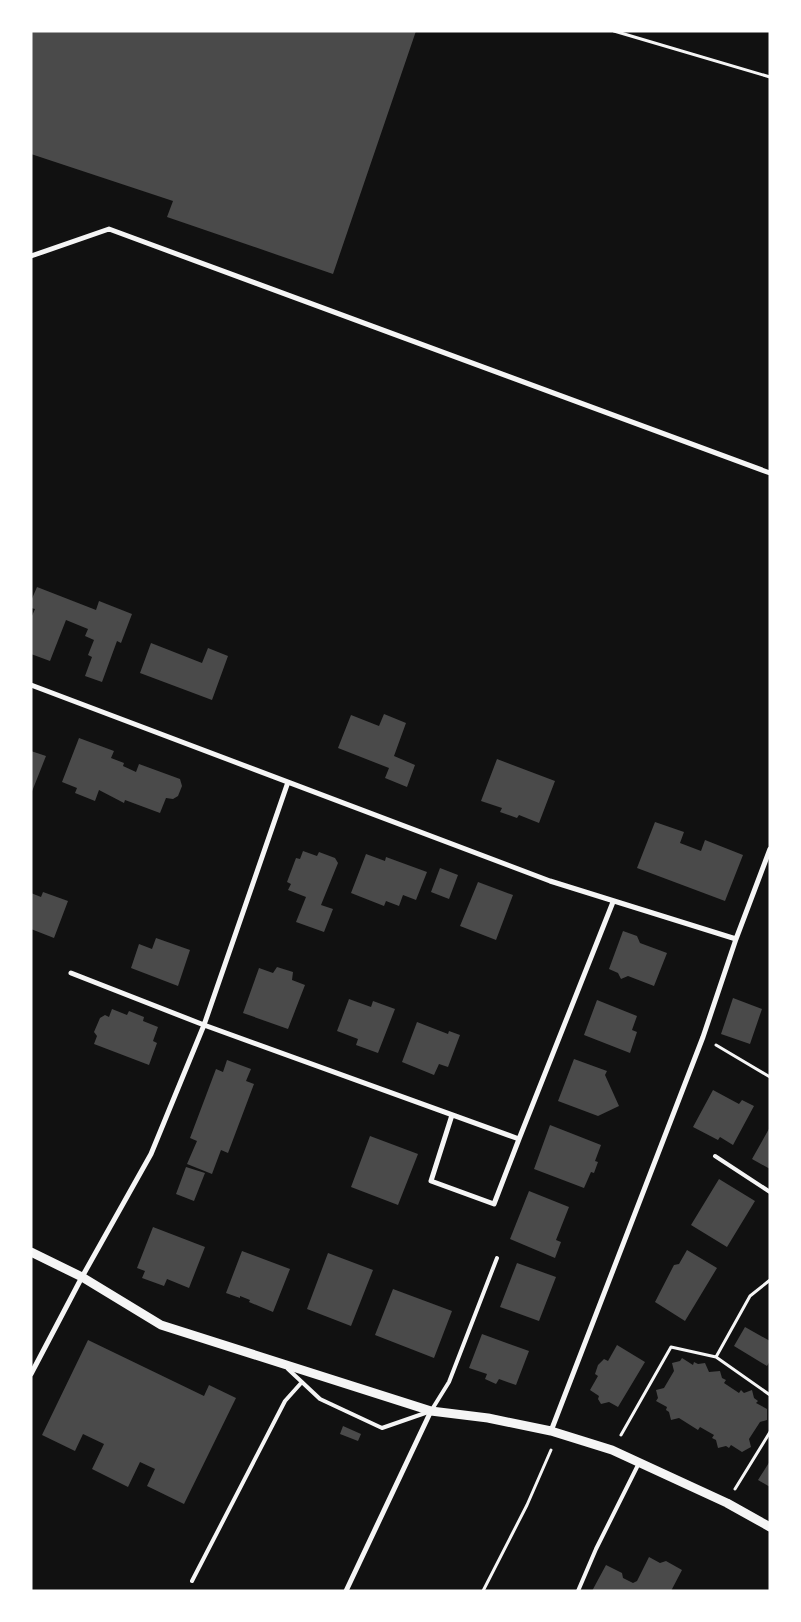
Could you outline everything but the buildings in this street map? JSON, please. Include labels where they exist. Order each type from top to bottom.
[{"type":"street","points":[[31,256],[109,229],[770,473]]},
{"type":"street","points":[[31,685],[550,881],[736,940]]},
{"type":"street","points":[[31,1374],[82,1277],[151,1154],[204,1025],[288,782]]},
{"type":"street","points":[[555,1432],[703,1038],[736,940],[770,850]]},
{"type":"street","points":[[452,1115],[431,1181],[494,1204],[614,902]]},
{"type":"street","points":[[71,973],[204,1025],[519,1139]]},
{"type":"street","points":[[31,1252],[82,1277],[161,1325],[431,1412],[488,1418],[555,1432],[612,1450],[727,1503],[770,1527]]},
{"type":"street","points":[[346,1591],[431,1412]]},
{"type":"lane","points":[[715,1156],[770,1192]]},
{"type":"lane","points":[[282,1364],[320,1399],[382,1428],[431,1412],[449,1382],[497,1258]]},
{"type":"lane","points":[[192,1581],[286,1401],[302,1382]]},
{"type":"lane","points":[[578,1591],[596,1549],[639,1463]]},
{"type":"path","points":[[614,31],[770,77]]},
{"type":"path","points":[[703,1038],[770,1077]]},
{"type":"path","points":[[716,1357],[750,1296],[770,1280]]},
{"type":"path","points":[[612,1450],[671,1347],[716,1357],[770,1395]]},
{"type":"path","points":[[483,1591],[527,1505],[555,1432]]},
{"type":"path","points":[[727,1503],[770,1432]]}]
